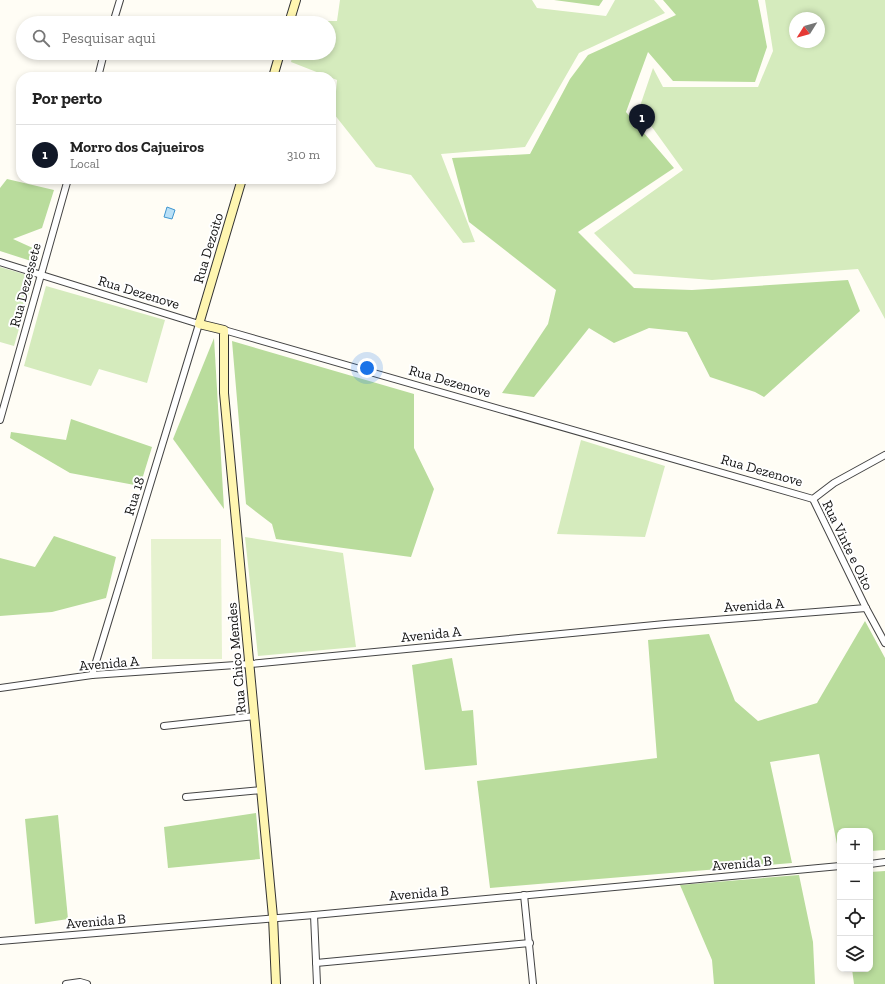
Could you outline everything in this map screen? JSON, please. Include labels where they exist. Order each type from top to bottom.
[{"type":"main road","points":[[291,16],[296,0]]},
{"type":"main road","points":[[274,72],[278,60]]},
{"type":"main road","name":"Rua Dezoito","points":[[199,324],[241,184]]},
{"type":"main road","name":"Rua Dezenove","points":[[199,324],[224,330]]},
{"type":"main road","name":"Rua Chico Mendes","points":[[224,330],[224,393],[262,790],[273,917],[276,984]]},
{"type":"street","points":[[115,16],[120,0]]},
{"type":"street","points":[[99,72],[102,60]]},
{"type":"street","name":"Rua Dezessete","points":[[0,420],[67,184]]},
{"type":"street","name":"Rua Dezenove","points":[[0,262],[199,324]]},
{"type":"street","name":"Rua 18","points":[[92,675],[199,324]]},
{"type":"street","name":"Rua Dezenove","points":[[224,330],[813,499],[834,483],[885,455]]},
{"type":"street","name":"Rua Vinte e Oito","points":[[813,499],[866,608],[885,643]]},
{"type":"street","name":"Avenida A","points":[[0,688],[92,675],[250,664],[665,624],[866,608]]},
{"type":"street","points":[[164,726],[255,716]]},
{"type":"street","points":[[186,797],[262,790]]},
{"type":"street","points":[[873,864],[885,862]]},
{"type":"street","name":"Avenida B","points":[[0,941],[273,917],[314,915],[837,866]]},
{"type":"street","points":[[524,895],[533,984]]},
{"type":"street","points":[[314,915],[317,984]]},
{"type":"street","points":[[316,964],[530,943]]},
{"type":"street","points":[[66,984],[80,982],[87,984]]},
{"type":"green space","points":[[340,0],[532,0],[537,8],[606,16],[615,0],[654,0],[665,13],[579,53],[525,147],[441,154],[475,242],[463,243],[411,175],[376,167],[336,117],[336,72],[317,72],[291,62],[291,60],[336,60],[337,21]]},
{"type":"green space","points":[[554,0],[603,0],[599,6]]},
{"type":"green space","points":[[663,0],[758,0],[767,47],[755,82],[673,81],[648,52],[626,112],[674,168],[578,232],[634,288],[692,290],[848,280],[860,311],[764,397],[755,392],[710,377],[687,332],[649,328],[614,343],[589,328],[534,397],[502,393],[548,324],[556,290],[469,222],[452,158],[530,154],[570,79],[588,55],[676,15]]},
{"type":"green space","points":[[765,0],[885,0],[885,319],[858,269],[712,280],[634,274],[594,233],[683,170],[639,109],[653,68],[663,87],[758,87],[773,51]]},
{"type":"green space","points":[[7,179],[16,181],[16,184],[28,184],[54,190],[42,228],[13,239],[35,249],[31,261],[0,251],[0,188]]},
{"type":"green space","points":[[0,267],[34,277],[14,346],[0,342]]},
{"type":"green space","points":[[46,286],[165,320],[147,383],[99,369],[91,386],[24,366]]},
{"type":"green space","points":[[214,338],[224,509],[173,439]]},
{"type":"green space","points":[[232,341],[414,394],[414,448],[434,489],[411,557],[276,539],[272,524],[246,504]]},
{"type":"green space","points":[[71,419],[152,447],[140,486],[70,473],[10,438],[11,432],[66,440]]},
{"type":"green space","points":[[581,440],[665,466],[645,537],[557,534]]},
{"type":"green space","points":[[54,536],[116,557],[106,598],[52,612],[0,616],[0,558],[35,567]]},
{"type":"green space","points":[[245,537],[343,553],[356,647],[258,656]]},
{"type":"green space","points":[[151,539],[221,539],[222,659],[152,659]]},
{"type":"green space","points":[[865,621],[885,658],[885,850],[873,851],[873,828],[837,828],[837,844],[819,754],[770,762],[792,863],[490,888],[477,781],[657,758],[648,640],[709,634],[735,701],[758,721],[817,703]]},
{"type":"green space","points":[[452,658],[462,711],[473,710],[477,765],[425,770],[412,665]]},
{"type":"green space","points":[[256,813],[260,859],[168,868],[164,827]]},
{"type":"green space","points":[[58,815],[68,919],[35,924],[25,819]]},
{"type":"green space","points":[[885,871],[885,984],[854,984],[852,972],[873,972],[873,872]]},
{"type":"green space","points":[[799,875],[813,942],[815,984],[714,984],[712,960],[680,885]]},
{"type":"water","points":[[167,207],[175,210],[172,219],[164,217]]},
{"type":"place","name":"Morro dos Cajueiros","points":[[642,137]]}]
